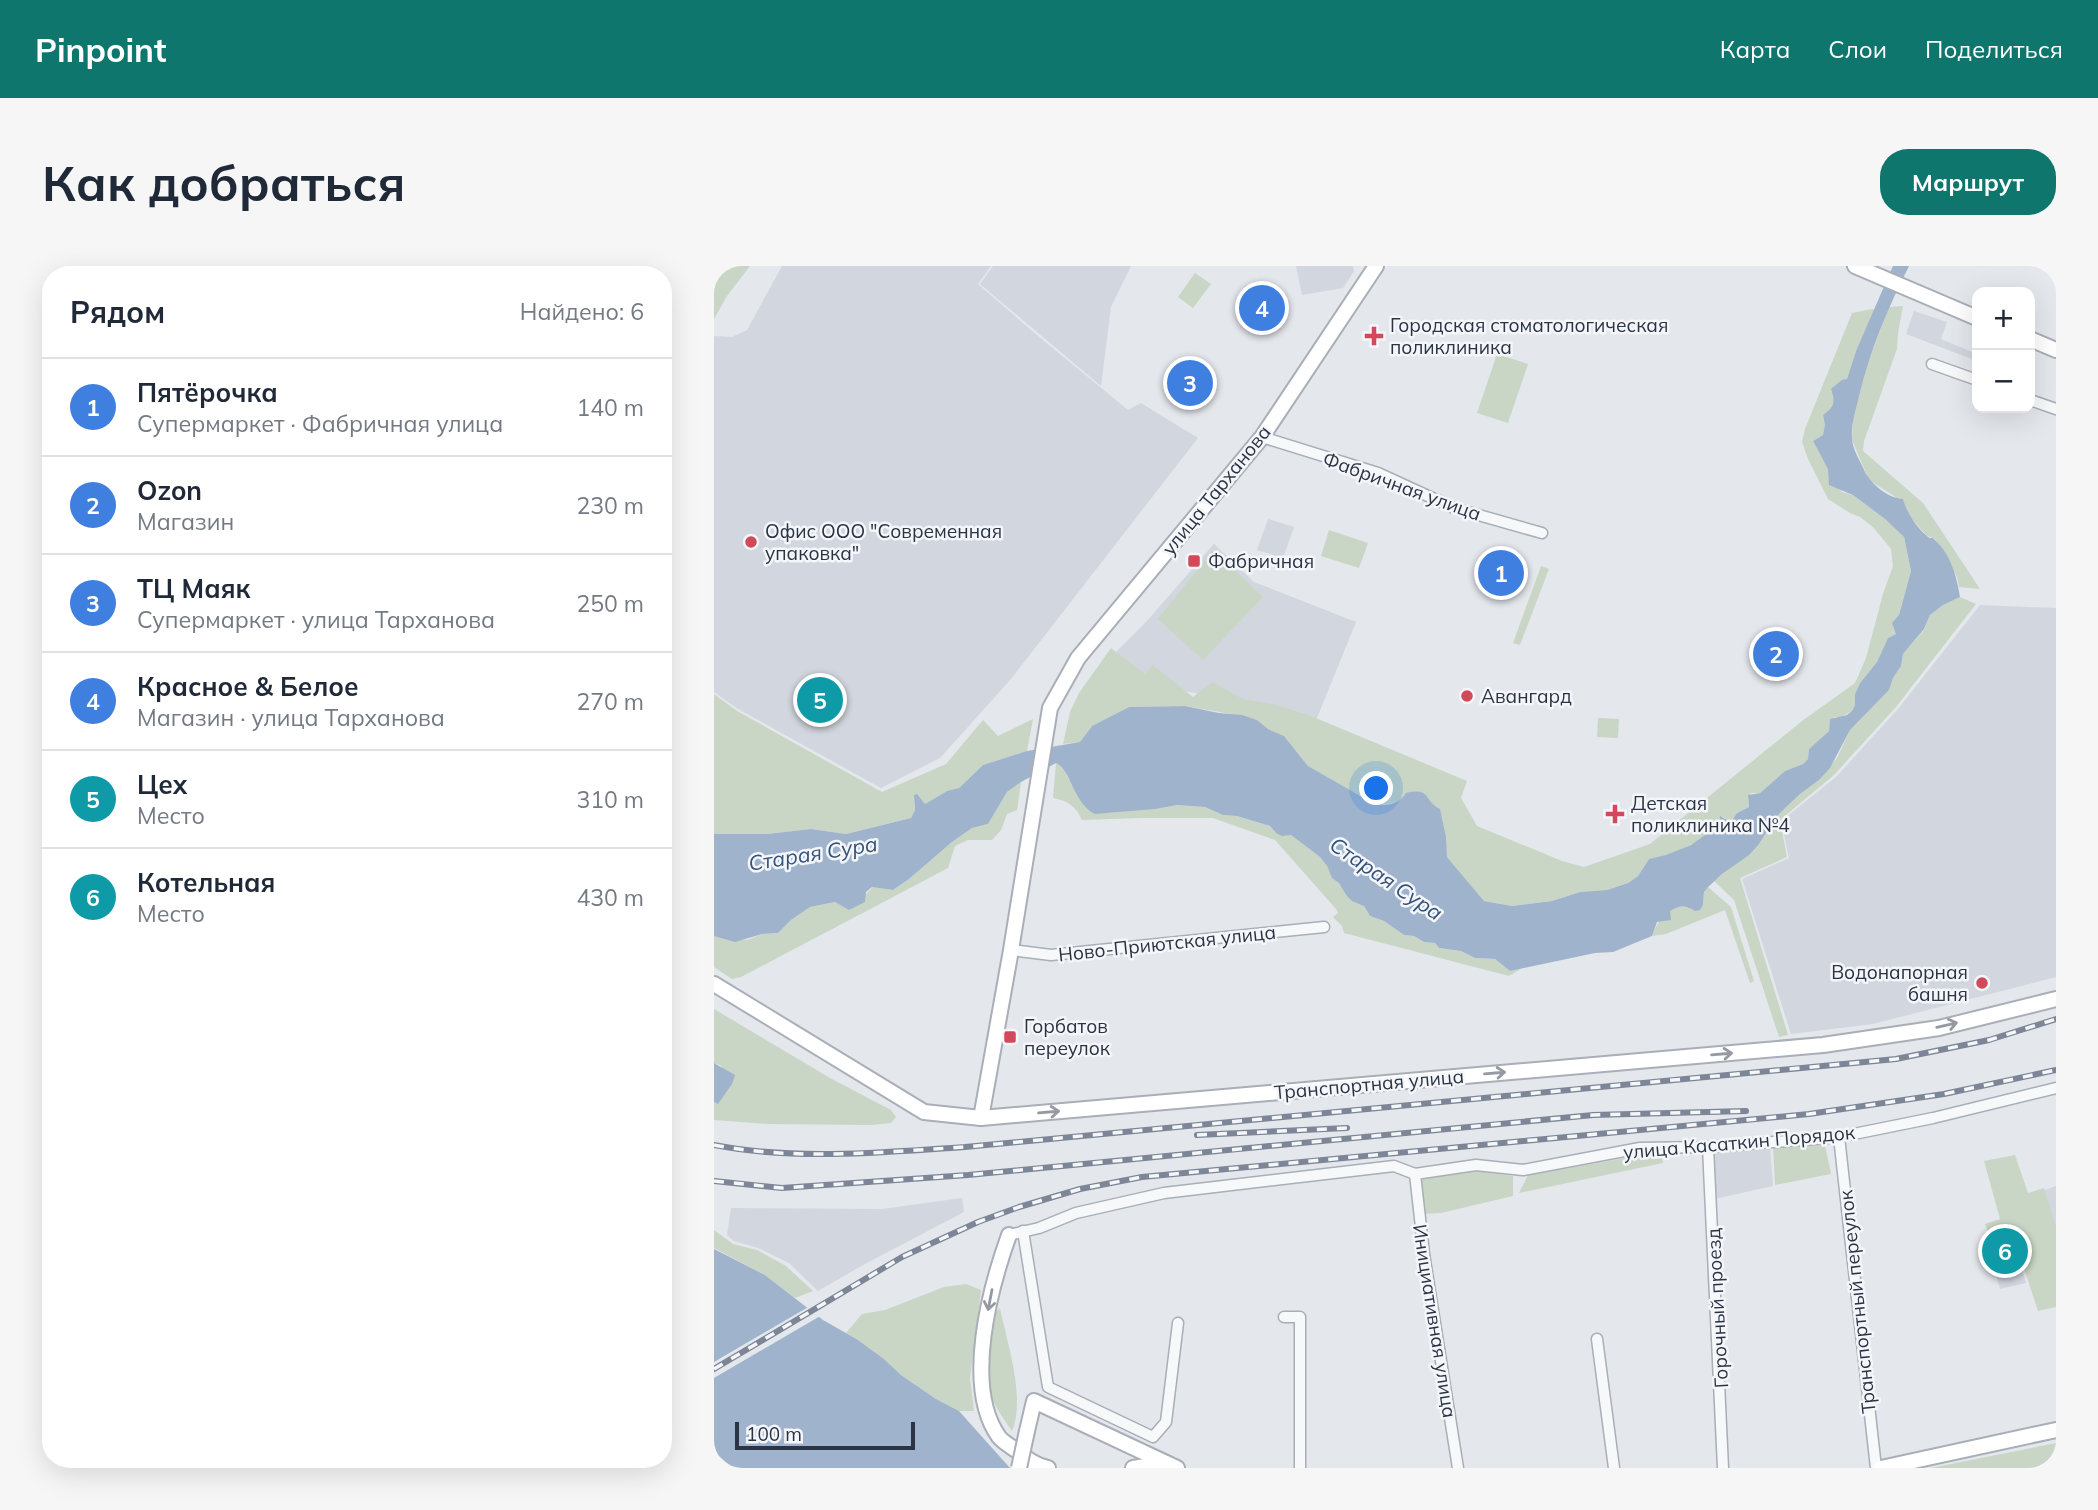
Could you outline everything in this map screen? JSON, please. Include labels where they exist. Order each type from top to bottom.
[{"type":"main road","name":"улица Тарханова","points":[[1011,950],[1049,708],[1078,658],[1262,437],[1376,266]]},
{"type":"main road","points":[[1856,266],[1972,316]]},
{"type":"main road","points":[[2035,341],[2056,350]]},
{"type":"main road","points":[[981,1118],[1011,950]]},
{"type":"main road","name":"Транспортная улица","points":[[714,984],[924,1112],[981,1118],[1823,1045],[1938,1028],[2056,999]]},
{"type":"main road","points":[[1016,1233],[994,1278],[980,1383],[985,1409],[1000,1438],[1036,1465],[1048,1468]]},
{"type":"main road","points":[[1018,1468],[1034,1401],[1172,1466]]},
{"type":"main road","points":[[1878,1468],[2056,1430]]},
{"type":"main road","points":[[1133,1468],[1172,1466]]},
{"type":"street","points":[[1932,364],[1972,378]]},
{"type":"street","points":[[2035,402],[2056,409]]},
{"type":"street","name":"Фабричная улица","points":[[1262,437],[1378,474],[1454,508],[1542,533]]},
{"type":"street","name":"Ново-Приютская улица","points":[[1011,950],[1051,955],[1324,927]]},
{"type":"street","name":"улица Касаткин Порядок","points":[[1016,1233],[1040,1228],[1076,1213],[1164,1193],[1394,1166],[1415,1174],[1476,1165],[1523,1170],[1640,1148],[1709,1147],[1839,1137],[1933,1118],[2056,1088]]},
{"type":"street","name":"Транспортный переулок","points":[[1839,1137],[1878,1468]]},
{"type":"street","name":"Горочный проезд","points":[[1709,1147],[1723,1468]]},
{"type":"street","name":"Инициативная улица","points":[[1415,1174],[1424,1254],[1458,1468]]},
{"type":"street","points":[[1016,1233],[1048,1387],[1153,1437],[1166,1422],[1178,1323]]},
{"type":"street","points":[[1284,1317],[1300,1317],[1300,1468]]},
{"type":"street","points":[[1597,1339],[1614,1468]]},
{"type":"shaded area","points":[[782,266],[991,266],[978,284],[1032,331],[1128,410],[1141,403],[1198,438],[1011,679],[940,758],[881,788],[738,709],[714,692],[714,336],[732,337],[747,330]]},
{"type":"shaded area","points":[[993,266],[1131,266],[1111,307],[1101,386],[980,284]]},
{"type":"shaded area","points":[[1296,266],[1353,266],[1354,271],[1343,288],[1302,295]]},
{"type":"shaded area","points":[[1914,311],[1947,322],[1941,339],[1972,352],[1972,359],[1906,334]]},
{"type":"shaded area","points":[[1268,519],[1294,527],[1283,558],[1257,550]]},
{"type":"shaded area","points":[[1214,544],[1254,582],[1356,622],[1312,730],[1232,700],[1163,687],[1100,668],[1146,622]]},
{"type":"shaded area","points":[[1980,605],[2056,608],[2056,977],[1873,1024],[1791,1034],[1742,879],[1789,858],[1781,821],[1836,777],[1898,709]]},
{"type":"shaded area","points":[[1770,1146],[1773,1186],[1714,1199],[1712,1152]]},
{"type":"shaded area","points":[[2056,1186],[2056,1289],[2028,1196]]},
{"type":"shaded area","points":[[962,1198],[964,1212],[818,1291],[789,1263],[758,1248],[734,1241],[727,1235],[731,1208],[882,1209]]},
{"type":"shaded area","points":[[2010,1230],[2026,1283],[2000,1289],[1987,1237]]},
{"type":"green space","points":[[716,266],[750,266],[727,296],[714,319],[714,269]]},
{"type":"green space","points":[[1195,273],[1211,284],[1193,308],[1178,297]]},
{"type":"green space","points":[[1903,306],[1897,349],[1864,441],[1863,451],[1923,503],[1980,589],[1959,587],[1957,577],[1936,540],[1926,535],[1897,498],[1869,480],[1852,440],[1853,418],[1863,376],[1889,307]]},
{"type":"green space","points":[[1875,310],[1856,351],[1847,379],[1835,399],[1823,435],[1813,441],[1842,492],[1853,495],[1904,537],[1911,571],[1896,634],[1888,638],[1877,662],[1860,683],[1852,711],[1841,717],[1834,717],[1829,731],[1809,749],[1808,759],[1803,764],[1785,771],[1760,793],[1751,793],[1748,798],[1749,807],[1737,813],[1731,822],[1723,817],[1719,818],[1718,830],[1676,851],[1649,859],[1638,876],[1628,883],[1607,890],[1580,892],[1552,901],[1512,906],[1484,901],[1447,857],[1442,817],[1422,792],[1393,803],[1371,803],[1308,766],[1284,736],[1268,729],[1257,720],[1185,706],[1129,707],[1092,726],[1080,742],[1063,744],[1070,712],[1079,693],[1111,648],[1145,674],[1153,665],[1193,697],[1212,682],[1243,699],[1272,704],[1311,716],[1467,781],[1461,798],[1477,826],[1562,861],[1584,867],[1650,844],[1802,721],[1855,683],[1866,658],[1893,566],[1891,549],[1873,527],[1828,499],[1802,442],[1852,313]]},
{"type":"green space","points":[[1497,354],[1528,364],[1508,423],[1477,413]]},
{"type":"green space","points":[[1329,530],[1368,543],[1359,568],[1321,556]]},
{"type":"green space","points":[[1213,550],[1263,597],[1203,660],[1158,619]]},
{"type":"green space","points":[[1541,566],[1549,569],[1520,645],[1513,643]]},
{"type":"green space","points":[[1960,597],[1976,604],[1896,707],[1834,775],[1780,820],[1787,857],[1740,878],[1788,1035],[1779,1037],[1734,900],[1714,881],[1759,844],[1776,817],[1819,780],[1837,758],[1850,730],[1889,690],[1901,666],[1903,654],[1924,630],[1930,615]]},
{"type":"green space","points":[[714,694],[737,711],[882,792],[946,764],[983,720],[998,736],[1033,719],[1027,751],[983,765],[959,788],[947,791],[925,804],[914,798],[915,810],[911,818],[846,834],[811,829],[767,834],[714,834]]},
{"type":"green space","points":[[1598,718],[1619,719],[1618,738],[1597,737]]},
{"type":"green space","points":[[1056,763],[1063,766],[1067,776],[1109,813],[1177,805],[1205,807],[1223,815],[1237,816],[1270,826],[1276,833],[1291,835],[1320,857],[1346,895],[1364,906],[1370,916],[1384,921],[1404,935],[1435,943],[1439,948],[1461,951],[1475,958],[1495,959],[1510,971],[1522,968],[1509,976],[1344,933],[1342,926],[1333,917],[1338,913],[1336,909],[1275,840],[1213,818],[1082,820],[1071,805],[1053,798]]},
{"type":"green space","points":[[1021,782],[1017,810],[1007,814],[1001,830],[992,840],[968,840],[955,846],[948,868],[741,977],[732,979],[714,967],[714,936],[747,940],[762,934],[778,933],[810,907],[835,902],[850,910],[873,887],[893,890],[972,828],[988,824],[1006,793]]},
{"type":"green space","points":[[1708,887],[1731,907],[1754,981],[1750,983],[1725,910],[1666,934],[1652,936],[1663,916],[1674,908],[1695,911],[1703,905],[1704,892]]},
{"type":"green space","points":[[714,1009],[830,1078],[891,1110],[896,1117],[891,1123],[872,1125],[769,1124],[714,1120],[714,1102],[719,1103],[722,1066],[714,1063]]},
{"type":"green space","points":[[1824,1141],[1831,1174],[1775,1185],[1773,1146]]},
{"type":"green space","points":[[1660,1152],[1663,1163],[1519,1193],[1528,1175]]},
{"type":"green space","points":[[2015,1155],[2028,1193],[2044,1188],[2056,1227],[2056,1307],[2038,1311],[2011,1228],[1989,1235],[1985,1224],[2000,1219],[1984,1161]]},
{"type":"green space","points":[[1478,1171],[1513,1176],[1513,1196],[1441,1213],[1423,1214],[1420,1190],[1423,1178]]},
{"type":"green space","points":[[714,1230],[733,1244],[757,1250],[786,1266],[813,1291],[795,1298],[765,1275],[714,1248]]},
{"type":"green space","points":[[966,1284],[981,1290],[970,1378],[974,1411],[959,1411],[936,1399],[846,1333],[862,1314],[885,1310],[944,1287]]},
{"type":"green space","points":[[1000,1308],[1016,1387],[1016,1418],[1012,1431],[999,1412],[989,1382],[990,1352],[996,1312]]},
{"type":"green space","points":[[2056,1443],[2056,1468],[1931,1468]]},
{"type":"water","name":"Старая Сура","points":[[1893,266],[1909,266],[1868,362],[1854,417],[1852,442],[1872,482],[1886,493],[1903,499],[1915,524],[1946,553],[1960,597],[1930,615],[1924,629],[1903,654],[1901,666],[1889,690],[1850,730],[1830,768],[1776,817],[1749,855],[1708,887],[1704,892],[1700,910],[1682,906],[1674,909],[1670,911],[1671,920],[1657,922],[1652,936],[1613,952],[1595,953],[1510,971],[1495,959],[1475,958],[1461,951],[1439,948],[1435,943],[1404,935],[1384,921],[1370,916],[1364,906],[1346,895],[1320,857],[1291,835],[1282,836],[1270,826],[1237,816],[1223,815],[1205,807],[1177,805],[1095,814],[1082,802],[1061,766],[1056,763],[1007,792],[988,824],[972,828],[893,890],[872,887],[866,892],[865,902],[849,910],[835,902],[810,907],[778,933],[762,934],[735,942],[714,936],[714,834],[767,834],[811,829],[846,834],[911,818],[915,810],[914,795],[917,794],[925,804],[947,791],[959,788],[983,765],[1027,751],[1080,742],[1092,726],[1129,707],[1185,706],[1257,720],[1268,729],[1284,736],[1308,766],[1374,804],[1392,804],[1406,793],[1424,793],[1440,809],[1447,857],[1484,901],[1512,906],[1552,901],[1580,892],[1607,890],[1628,883],[1638,876],[1649,859],[1691,845],[1705,835],[1715,832],[1718,830],[1720,816],[1731,822],[1737,813],[1749,807],[1748,795],[1760,793],[1785,771],[1803,764],[1808,759],[1809,749],[1829,731],[1830,719],[1852,711],[1860,683],[1877,662],[1888,638],[1896,634],[1892,623],[1899,615],[1911,571],[1904,537],[1853,495],[1829,485],[1828,469],[1813,441],[1823,435],[1823,415],[1832,407],[1834,401],[1831,389],[1847,379],[1856,351]]},
{"type":"water","points":[[714,1063],[735,1075],[718,1104],[714,1102]]},
{"type":"water","points":[[714,1249],[765,1275],[823,1320],[884,1359],[901,1375],[959,1411],[1010,1468],[733,1468],[714,1452]]},
{"type":"pier","points":[[810,1306],[822,1315],[714,1378],[714,1362]]},
{"type":"railway","points":[[714,1145],[808,1154],[965,1147],[1896,1059],[1989,1040],[2056,1019]]},
{"type":"railway","points":[[714,1369],[902,1257],[978,1222],[1080,1189],[1142,1177],[1809,1114],[1944,1094],[2056,1070]]},
{"type":"railway","points":[[714,1181],[782,1188],[968,1175],[1593,1115],[1746,1111]]},
{"type":"railway","points":[[1197,1135],[1347,1128]]},
{"type":"place","name":"Красное & Белое","points":[[1262,308]]},
{"type":"place","name":"Городская стоматологическая поликлиника","points":[[1374,336]]},
{"type":"place","name":"ТЦ Маяк","points":[[1190,383]]},
{"type":"place","name":"Офис ООО \"Современная упаковка\"","points":[[751,542]]},
{"type":"place","name":"Фабричная","points":[[1194,561]]},
{"type":"place","name":"Пятёрочка","points":[[1501,573]]},
{"type":"place","name":"Ozon","points":[[1776,654]]},
{"type":"place","name":"Авангард","points":[[1467,696]]},
{"type":"place","name":"Цех","points":[[820,700]]},
{"type":"place","name":"Детская поликлиника №4","points":[[1615,814]]},
{"type":"place","name":"Водонапорная башня","points":[[1982,983]]},
{"type":"place","name":"Горбатов переулок","points":[[1010,1037]]},
{"type":"place","name":"Котельная","points":[[2005,1251]]}]
